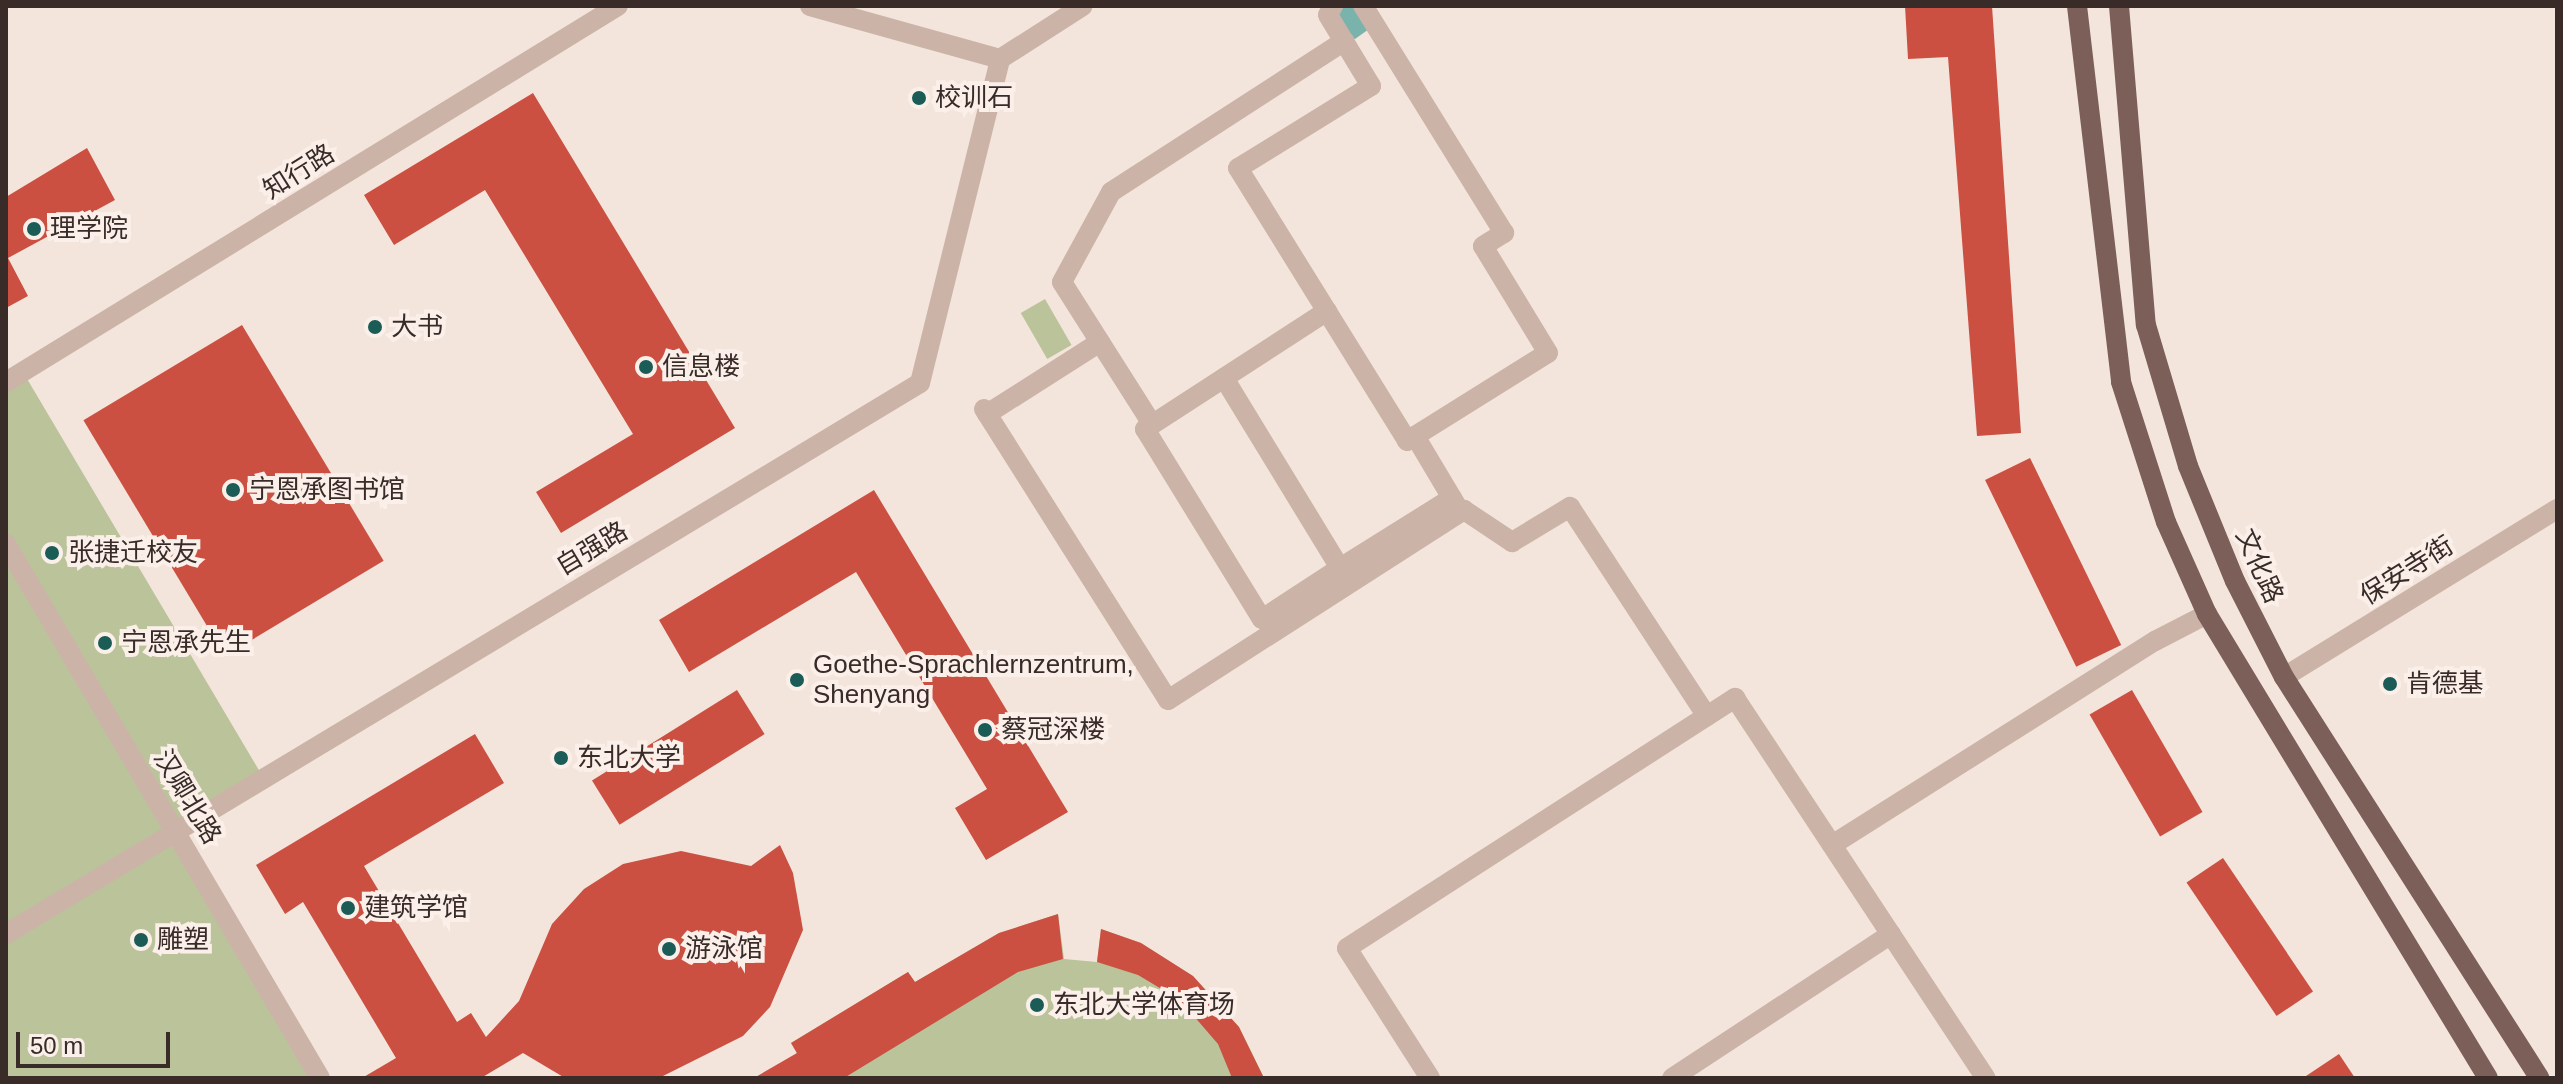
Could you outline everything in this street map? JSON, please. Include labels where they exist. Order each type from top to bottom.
[{"type":"main road","points":[[2077,6],[2121,382],[2166,522],[2207,614],[2488,1078]]},
{"type":"main road","name":"文化路","points":[[2119,6],[2146,325],[2188,466],[2235,581],[2284,677],[2539,1078]]},
{"type":"street","name":"知行路","points":[[6,382],[618,6]]},
{"type":"street","points":[[810,6],[1000,59],[1083,6]]},
{"type":"street","points":[[1333,6],[1328,15],[1371,86]]},
{"type":"street","points":[[1363,6],[1504,233],[1483,246],[1548,353],[1407,441],[1238,168],[1401,69]]},
{"type":"street","points":[[1152,424],[1062,282],[1111,192],[1344,41]]},
{"type":"street","name":"自强路","points":[[6,934],[920,383],[1000,59]]},
{"type":"street","points":[[1327,311],[1145,429],[1262,619],[1340,568],[1456,505]]},
{"type":"street","points":[[1100,342],[986,411],[1168,700],[1456,505]]},
{"type":"street","points":[[1224,378],[1340,568]]},
{"type":"street","points":[[1415,436],[1456,505],[1512,542],[1570,507],[1707,716]]},
{"type":"street","name":"保安寺街","points":[[2284,677],[2557,509]]},
{"type":"street","name":"汉卿北路","points":[[6,544],[178,830],[320,1078]]},
{"type":"street","points":[[1832,845],[2155,641],[2207,614]]},
{"type":"street","points":[[1430,1078],[1347,948],[1735,698],[1986,1078]]},
{"type":"street","points":[[1672,1078],[1891,934]]},
{"type":"green space","points":[[1045,299],[1072,345],[1047,359],[1021,313]]},
{"type":"green space","points":[[23,372],[263,777],[178,830],[320,1078],[6,1078],[6,382]]},
{"type":"green space","name":"东北大学体育场","points":[[1058,914],[1064,959],[1097,962],[1101,929],[1141,943],[1193,976],[1239,1027],[1264,1078],[754,1078],[797,1054],[791,1043],[908,972],[915,982],[999,933]]},
{"type":"water","points":[[1344,6],[1360,6],[1369,29],[1355,39],[1348,36],[1336,18]]},
{"type":"building","points":[[1905,6],[1992,6],[2021,433],[1977,436],[1948,57],[1908,59]]},
{"type":"building","name":"信息楼","points":[[533,93],[735,428],[561,533],[536,492],[633,434],[485,190],[394,245],[364,195]]},
{"type":"building","name":"理学院","points":[[87,148],[115,200],[8,258],[28,296],[6,308],[6,197]]},
{"type":"building","name":"宁恩承图书馆","points":[[242,325],[384,561],[225,656],[83,420]]},
{"type":"building","points":[[2030,458],[2121,645],[2076,667],[1985,480]]},
{"type":"building","name":"蔡冠深楼","points":[[874,490],[1068,812],[986,860],[955,808],[987,789],[856,572],[689,672],[659,620]]},
{"type":"building","points":[[737,690],[765,734],[620,825],[592,781]]},
{"type":"building","points":[[2132,690],[2202,812],[2160,837],[2090,715]]},
{"type":"building","name":"游泳馆","points":[[475,734],[504,783],[364,866],[457,1022],[471,1013],[486,1037],[519,1001],[552,924],[584,889],[623,864],[681,851],[751,866],[780,845],[793,873],[803,930],[770,1007],[743,1036],[659,1078],[565,1078],[523,1053],[481,1078],[362,1078],[396,1058],[303,902],[285,914],[256,865]]},
{"type":"building","points":[[2223,858],[2313,991],[2277,1016],[2187,883]]},
{"type":"building","points":[[1058,914],[1063,959],[1018,972],[844,1078],[754,1078],[797,1053],[791,1043],[908,972],[915,982],[999,933]]},
{"type":"building","points":[[1101,929],[1141,943],[1193,976],[1239,1027],[1264,1078],[1232,1078],[1218,1044],[1180,1000],[1138,975],[1097,962]]},
{"type":"building","points":[[2339,1054],[2355,1078],[2303,1078]]},
{"type":"place","name":"校训石","points":[[919,98]]},
{"type":"place","name":"理学院","points":[[34,229]]},
{"type":"place","name":"大书","points":[[375,327]]},
{"type":"place","name":"信息楼","points":[[646,367]]},
{"type":"place","name":"宁恩承图书馆","points":[[233,490]]},
{"type":"place","name":"张捷迁校友","points":[[52,553]]},
{"type":"place","name":"宁恩承先生","points":[[105,643]]},
{"type":"place","name":"Goethe-Sprachlernzentrum, Shenyang","points":[[797,680]]},
{"type":"place","name":"肯德基","points":[[2390,684]]},
{"type":"place","name":"蔡冠深楼","points":[[985,730]]},
{"type":"place","name":"东北大学","points":[[561,758]]},
{"type":"place","name":"建筑学馆","points":[[348,908]]},
{"type":"place","name":"雕塑","points":[[141,940]]},
{"type":"place","name":"游泳馆","points":[[669,949]]},
{"type":"place","name":"东北大学体育场","points":[[1037,1005]]}]
